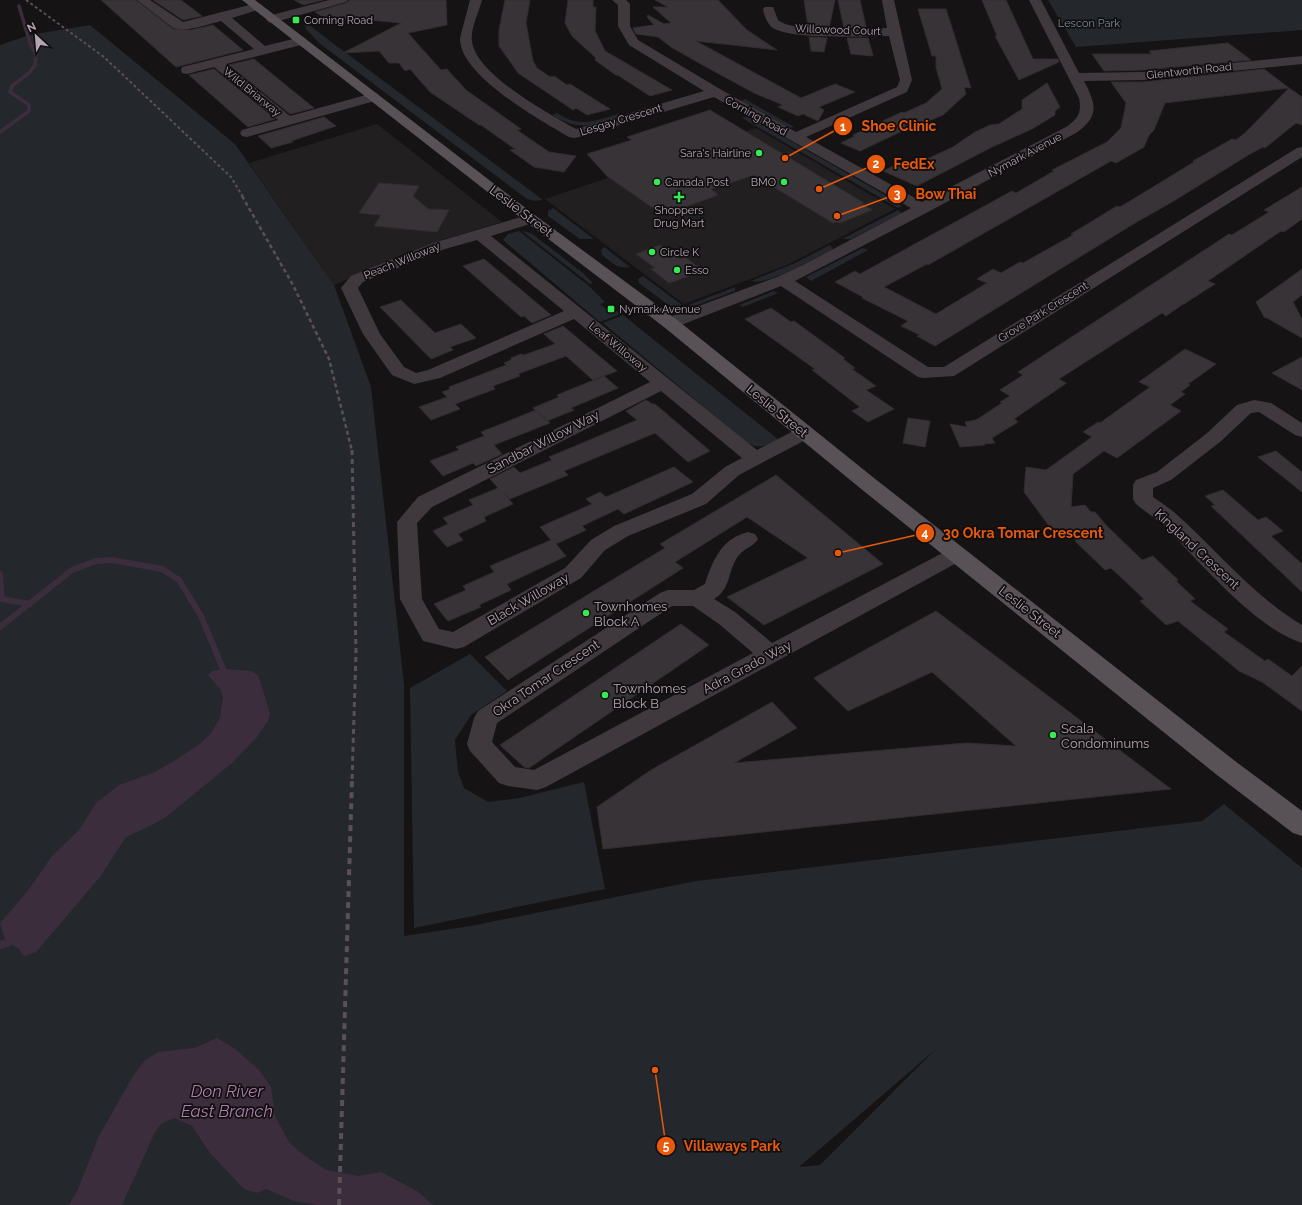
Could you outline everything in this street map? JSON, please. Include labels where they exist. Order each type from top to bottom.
[{"type":"main road","name":"Leslie Street","points":[[253,4],[531,219],[670,324],[804,433],[1226,768],[1302,826]]},
{"type":"street","points":[[143,0],[180,26],[192,26],[224,17],[253,4]]},
{"type":"street","points":[[272,19],[342,0]]},
{"type":"street","name":"Lesgay Crescent","points":[[476,0],[460,42],[486,74],[500,88],[574,134],[715,92]]},
{"type":"street","name":"Corning Road","points":[[618,0],[624,4],[624,26],[633,42],[715,92],[923,209]]},
{"type":"street","points":[[795,137],[902,89],[906,80],[888,0]]},
{"type":"street","name":"Nymark Avenue","points":[[670,324],[783,280],[809,268],[923,209],[1080,124],[1086,116],[1088,107],[1086,98],[1035,0]]},
{"type":"street","name":"Willowood Court","points":[[768,9],[774,23],[783,28],[817,31],[894,32]]},
{"type":"street","points":[[224,17],[263,51]]},
{"type":"street","name":"Wild Briarway","points":[[187,70],[301,41]]},
{"type":"street","name":"Glentworth Road","points":[[1075,76],[1143,76],[1302,60]]},
{"type":"street","points":[[1281,62],[1296,72]]},
{"type":"street","name":"Wild Briarway","points":[[216,63],[289,122]]},
{"type":"street","name":"Wild Briarway","points":[[247,133],[373,97]]},
{"type":"street","name":"Grove Park Crescent","points":[[783,280],[924,373],[948,372],[1302,151]]},
{"type":"street","name":"Peach Willoway","points":[[531,219],[481,235],[439,246],[357,279],[348,288],[372,334],[398,370],[414,379],[434,374],[576,312]]},
{"type":"street","name":"Leaf Willoway","points":[[481,235],[755,458]]},
{"type":"street","name":"Sandbar Willow Way","points":[[425,502],[662,383]]},
{"type":"street","name":"Kingland Crescent","points":[[1302,431],[1264,407],[1254,406],[1244,409],[1213,438],[1164,476],[1143,485],[1142,492],[1143,499],[1169,520],[1240,590],[1291,630],[1302,635]]},
{"type":"street","name":"Black Willoway","points":[[425,502],[407,522],[411,599],[431,635],[456,641],[573,573],[598,545],[621,531],[699,499],[732,471],[804,433]]},
{"type":"street","points":[[748,538],[733,548],[722,566],[714,589],[697,598],[727,618],[770,655]]},
{"type":"street","name":"Adra Grado Way","points":[[536,780],[957,554]]},
{"type":"street","name":"Okra Tomar Crescent","points":[[536,780],[508,776],[479,744],[486,718],[668,598],[697,598]]},
{"type":"shaded area","points":[[377,124],[502,222],[435,242],[334,285],[249,163]]},
{"type":"shaded area","points":[[756,128],[895,209],[787,265],[684,304],[545,199]]},
{"type":"green space","name":"Lescon Park","points":[[1048,0],[1302,0],[1302,30],[1076,47]]},
{"type":"green space","points":[[308,24],[543,200],[535,201],[527,199],[319,43],[305,28],[307,27],[303,25]]},
{"type":"green space","points":[[90,25],[235,144],[334,285],[371,387],[404,684],[404,936],[470,926],[696,881],[1202,821],[1224,804],[1302,868],[1302,1205],[0,1205],[0,45],[29,35]],"holes":[[[936,1049],[820,1165],[799,1167]]]},
{"type":"green space","points":[[745,99],[794,127],[785,127],[740,101]]},
{"type":"green space","points":[[557,113],[565,118],[580,122],[594,121],[618,114],[621,116],[594,124],[578,125],[571,124],[552,115]]},
{"type":"green space","points":[[747,116],[902,206],[898,208],[742,118]]},
{"type":"green space","points":[[553,208],[594,239],[580,239],[548,216],[548,211]]},
{"type":"green space","points":[[898,210],[902,213],[851,239],[842,239]]},
{"type":"green space","points":[[519,231],[589,286],[605,302],[600,304],[611,313],[617,311],[621,314],[600,322],[503,240],[508,234]]},
{"type":"green space","points":[[522,231],[531,233],[583,273],[593,283],[590,284]]},
{"type":"green space","points":[[830,245],[833,249],[792,270],[768,279],[751,281],[793,264]]},
{"type":"green space","points":[[604,247],[630,267],[626,268],[618,266],[608,260],[602,255],[601,250]]},
{"type":"green space","points":[[863,248],[868,250],[811,281],[806,277]]},
{"type":"green space","points":[[643,276],[682,305],[675,308],[667,304],[639,283],[638,279]]},
{"type":"green space","points":[[735,287],[735,291],[689,308],[686,306]]},
{"type":"green space","points":[[774,291],[778,293],[743,307],[739,305]]},
{"type":"green space","points":[[623,315],[779,440],[763,446],[755,446],[746,442],[603,323]]},
{"type":"green space","points":[[470,654],[507,691],[471,715],[455,740],[458,772],[464,788],[488,802],[519,798],[584,782],[605,889],[414,928],[410,688]]},
{"type":"water","points":[[223,669],[251,671],[258,675],[270,713],[268,721],[257,737],[232,763],[166,817],[126,837],[100,877],[36,952],[24,956],[18,948],[6,942],[0,923],[27,892],[52,856],[79,830],[96,803],[119,785],[155,772],[174,761],[201,743],[211,733],[220,718],[223,697],[220,689],[208,675],[212,671]]},
{"type":"water","name":"Don River East Branch","points":[[217,1038],[234,1048],[259,1070],[271,1087],[275,1116],[289,1142],[301,1153],[326,1170],[358,1176],[381,1172],[417,1191],[433,1205],[316,1205],[294,1201],[266,1189],[257,1193],[244,1189],[210,1153],[192,1126],[174,1118],[161,1124],[155,1132],[122,1205],[69,1205],[78,1189],[99,1136],[133,1076],[145,1060],[158,1052],[194,1048]]},
{"type":"building","points":[[101,0],[136,0],[173,29],[191,30],[213,25],[243,50],[176,67]]},
{"type":"building","points":[[153,0],[181,0],[202,16],[183,20]]},
{"type":"building","points":[[294,0],[323,0],[303,5]]},
{"type":"building","points":[[350,0],[446,0],[447,25],[408,33],[441,70],[447,69],[466,90],[521,129],[517,130],[549,152],[576,156],[564,172],[534,167],[510,150],[515,149],[430,92],[410,69],[405,71],[399,63],[389,63],[379,51],[343,53],[401,23],[348,18],[331,22],[315,12],[346,3]]},
{"type":"building","points":[[505,0],[530,0],[526,23],[533,61],[537,68],[550,77],[554,76],[567,85],[570,84],[610,109],[587,115],[576,108],[573,110],[518,73],[499,46],[499,30]]},
{"type":"building","points":[[568,0],[593,0],[593,7],[596,7],[595,31],[605,51],[672,90],[650,96],[616,74],[617,76],[595,60],[596,58],[572,36],[565,23]]},
{"type":"building","points":[[655,0],[718,0],[747,30],[777,50],[696,41],[801,98],[835,84],[855,92],[819,107],[824,110],[818,121],[803,114],[798,116],[778,107],[783,105],[754,93],[671,47],[658,37],[636,34],[633,28],[654,25],[647,17],[648,15],[664,24],[671,23],[653,7],[668,7]]},
{"type":"building","points":[[804,0],[835,0],[829,28],[808,26]]},
{"type":"building","points":[[838,0],[860,0],[866,27],[844,28]]},
{"type":"building","points":[[982,0],[1006,0],[1033,59],[1058,59],[1059,62],[1019,80],[995,36],[997,36]]},
{"type":"building","points":[[918,9],[946,9],[971,88],[964,87],[966,94],[943,115],[921,124],[919,123],[860,151],[841,143],[855,136],[853,135],[902,112],[904,113],[926,103],[942,89],[936,67],[936,56],[932,56]]},
{"type":"building","points":[[809,37],[827,38],[824,52],[811,51]]},
{"type":"building","points":[[847,38],[868,38],[873,56],[851,54]]},
{"type":"building","points":[[1228,43],[1251,60],[1143,70],[1104,71],[1092,54],[1152,54],[1149,51]]},
{"type":"building","points":[[254,59],[314,108],[290,114],[229,65]]},
{"type":"building","points":[[214,69],[275,119],[248,127],[189,75]]},
{"type":"building","points":[[1264,69],[1302,97],[1302,125],[1296,123],[1265,148],[1263,147],[1250,154],[1135,223],[935,346],[917,336],[920,335],[901,326],[908,321],[862,298],[863,297],[835,282],[855,271],[860,274],[1012,191],[1016,193],[1054,171],[1052,170],[1107,142],[1121,128],[1126,103],[1111,82],[1143,82]],"holes":[[[1289,88],[1245,133],[1236,140],[1232,139],[1193,161],[1194,162],[1130,201],[1120,207],[1117,206],[1071,234],[1073,235],[1023,263],[1020,262],[1001,273],[993,269],[977,279],[987,283],[936,314],[884,287],[927,264],[928,265],[1111,161],[1116,163],[1144,147],[1149,135],[1154,130],[1165,103]]]},
{"type":"building","points":[[1047,83],[1060,107],[1055,111],[1055,115],[1032,129],[990,148],[917,186],[883,171],[904,161],[914,165],[953,147],[975,132],[990,125],[999,124],[1022,109],[1022,100]]},
{"type":"building","points":[[710,110],[864,203],[862,204],[872,210],[840,223],[833,223],[754,175],[711,189],[718,195],[663,215],[607,176],[587,154],[632,140],[627,137]]},
{"type":"building","points":[[324,117],[336,126],[291,141],[293,142],[271,148],[258,136]]},
{"type":"building","points":[[379,183],[419,186],[413,196],[428,209],[449,210],[437,232],[374,226],[381,215],[359,213]]},
{"type":"building","points":[[1302,187],[1302,219],[1284,232],[1281,231],[1208,281],[1215,284],[1166,316],[1162,313],[1059,379],[1066,383],[1014,419],[1018,422],[992,438],[995,443],[960,447],[950,424],[967,427],[965,422],[976,420],[1002,403],[1000,402],[1010,396],[1000,390],[1023,375],[1018,372],[1229,234],[1232,235],[1269,212],[1264,210]]},
{"type":"building","points":[[660,245],[680,259],[685,257],[703,271],[669,283],[651,269],[655,268],[636,254]]},
{"type":"building","points":[[484,259],[551,315],[532,323],[524,316],[521,317],[463,266]]},
{"type":"building","points":[[1302,269],[1302,295],[1293,302],[1302,319],[1302,338],[1264,317],[1256,302]]},
{"type":"building","points":[[401,300],[435,333],[461,324],[476,338],[450,347],[453,350],[431,359],[380,307]]},
{"type":"building","points":[[771,308],[791,322],[794,321],[845,358],[843,359],[855,368],[852,369],[876,386],[866,390],[894,409],[868,422],[852,411],[860,407],[812,370],[815,369],[745,319]]},
{"type":"building","points":[[563,326],[617,371],[593,380],[566,356],[518,374],[520,376],[493,386],[495,389],[455,404],[460,409],[431,420],[419,407],[447,397],[442,392],[450,389],[449,387],[506,365],[504,363],[511,360],[511,358],[555,344],[544,334]]},
{"type":"building","points":[[1185,349],[1216,364],[1188,384],[1190,385],[1181,392],[1185,394],[1170,405],[1181,411],[1117,458],[1104,451],[1073,474],[1071,507],[1085,505],[1091,512],[1095,512],[1106,525],[1142,560],[1153,556],[1195,599],[1190,601],[1228,629],[1224,632],[1265,661],[1268,659],[1292,676],[1302,666],[1302,711],[1262,682],[1239,671],[1178,621],[1166,625],[1140,601],[1144,599],[1111,568],[1105,570],[1076,542],[1072,533],[1068,533],[1064,528],[1052,530],[1024,492],[1026,467],[1046,470],[1092,437],[1083,432],[1098,422],[1100,423],[1150,387],[1139,382]]},
{"type":"building","points":[[1302,357],[1302,390],[1272,373]]},
{"type":"building","points":[[604,376],[618,388],[571,408],[574,410],[547,421],[533,408],[559,397],[557,395]]},
{"type":"building","points":[[646,400],[652,404],[655,404],[710,451],[688,462],[655,433],[564,471],[568,475],[510,499],[504,493],[513,504],[484,517],[486,521],[458,534],[463,540],[447,547],[433,531],[448,524],[443,518],[473,505],[469,500],[498,488],[490,479],[514,467],[520,473],[552,460],[549,457],[637,420],[626,411]]},
{"type":"building","points":[[536,410],[550,423],[494,445],[502,454],[476,466],[473,463],[443,476],[430,461],[459,450],[456,447],[484,436],[481,432]]},
{"type":"building","points":[[908,418],[930,421],[925,447],[903,443]]},
{"type":"building","points":[[1276,451],[1302,472],[1302,492],[1258,457]]},
{"type":"building","points":[[674,467],[693,482],[624,514],[618,509],[582,526],[586,530],[556,544],[566,556],[507,584],[511,590],[479,605],[481,607],[448,621],[434,604],[466,590],[463,586],[494,572],[490,566],[551,540],[540,527],[592,504],[586,499],[600,492],[606,497]]},
{"type":"building","points":[[776,475],[883,564],[764,625],[727,597],[808,558],[747,517],[675,562],[683,568],[508,680],[485,657],[665,548],[660,544]]},
{"type":"building","points":[[1223,490],[1258,520],[1266,517],[1283,531],[1271,536],[1302,564],[1302,592],[1211,506],[1215,505],[1205,496]]},
{"type":"building","name":"Scala Condominums","points":[[936,611],[1171,789],[603,849],[597,807],[651,770],[772,702],[797,728],[734,763],[966,743],[1016,746],[932,672],[848,711],[814,678]]},
{"type":"building","name":"Townhomes Block B","points":[[681,624],[709,645],[529,768],[524,767],[500,745]]},
{"type":"waterway","points":[[0,132],[29,111],[29,105],[10,92],[12,86],[29,73],[35,65],[36,55],[30,43],[19,6]]},
{"type":"waterway","points":[[29,604],[72,570],[96,561],[112,560],[162,569],[179,580],[201,616],[223,669]]},
{"type":"waterway","points":[[0,574],[2,599],[29,604]]},
{"type":"waterway","points":[[0,627],[29,604]]},
{"type":"waterway","points":[[0,945],[7,943]]},
{"type":"railway","points":[[26,0],[104,57],[231,177],[243,197]]},
{"type":"railway","points":[[242,196],[293,285],[329,359],[352,451]]},
{"type":"railway","points":[[352,450],[356,653],[352,780]]},
{"type":"railway","points":[[339,1205],[352,779]]},
{"type":"place","name":"Corning Road","points":[[296,20]]},
{"type":"place","name":"Sara's Hairline","points":[[759,153]]},
{"type":"place","name":"Shoe Clinic","points":[[785,158]]},
{"type":"place","name":"Canada Post","points":[[657,182]]},
{"type":"place","name":"BMO","points":[[784,182]]},
{"type":"place","name":"FedEx","points":[[819,189]]},
{"type":"place","name":"Shoppers Drug Mart","points":[[679,197]]},
{"type":"place","name":"Bow Thai","points":[[837,216]]},
{"type":"place","name":"Circle K","points":[[652,252]]},
{"type":"place","name":"Esso","points":[[677,270]]},
{"type":"place","name":"Nymark Avenue","points":[[611,309]]},
{"type":"place","name":"30 Okra Tomar Crescent","points":[[838,553]]},
{"type":"place","name":"Townhomes Block A","points":[[586,613]]},
{"type":"place","name":"Townhomes Block B","points":[[605,695]]},
{"type":"place","name":"Scala Condominums","points":[[1053,735]]},
{"type":"place","name":"Villaways Park","points":[[655,1070]]}]
